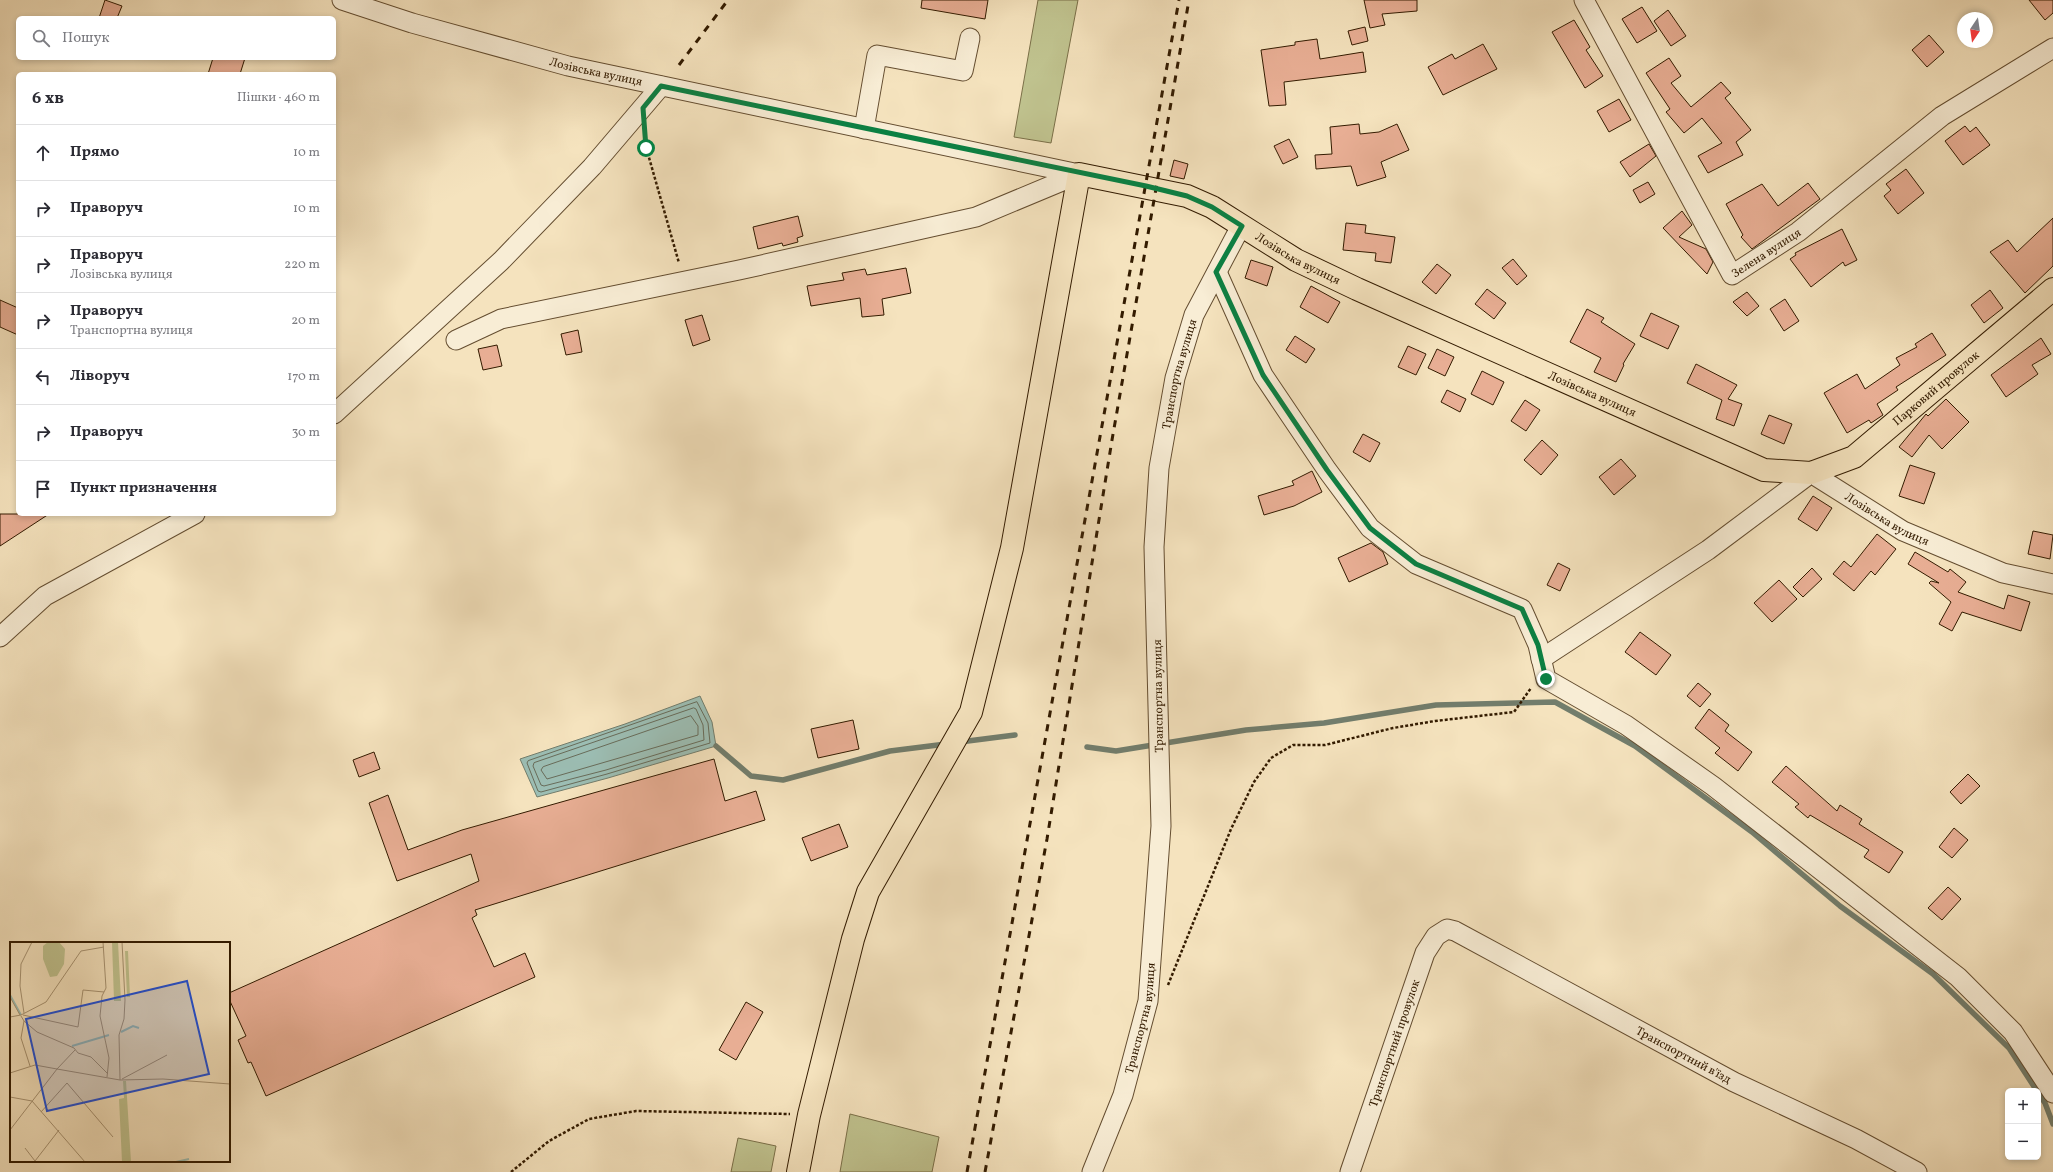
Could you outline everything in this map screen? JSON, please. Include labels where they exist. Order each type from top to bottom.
[{"type":"main road","name":"Лозівська вулиця","points":[[1078,174],[1187,196],[1212,207],[1296,260],[1357,289],[1764,470],[1811,473]]},
{"type":"main road","points":[[798,1172],[808,1115],[852,939],[868,892],[971,712],[1012,548],[1078,174]]},
{"type":"main road","name":"Парковий провулок","points":[[1811,473],[1854,457],[2053,289]]},
{"type":"street","name":"Лозівська вулиця","points":[[342,0],[412,23],[568,66],[1078,174]]},
{"type":"street","name":"Зелена вулиця","points":[[1584,0],[1732,275],[1798,232],[1942,116],[2053,48]]},
{"type":"street","points":[[864,129],[877,55],[964,71],[970,38]]},
{"type":"street","points":[[336,412],[501,262],[592,167],[661,86]]},
{"type":"street","points":[[456,340],[501,319],[684,281],[976,217],[1078,174]]},
{"type":"street","name":"Транспортна вулиця","points":[[1092,1172],[1123,1095],[1148,1001],[1160,826],[1154,547],[1159,468],[1175,378],[1194,315],[1242,226]]},
{"type":"street","points":[[1216,272],[1263,375],[1327,470],[1370,528],[1416,564],[1522,609],[1538,645],[1546,679],[1626,725],[1713,786],[1958,976],[2013,1032],[2053,1093]]},
{"type":"street","name":"Лозівська вулиця","points":[[1811,473],[1903,531],[2003,573],[2053,584]]},
{"type":"street","points":[[1542,666],[1708,550],[1811,473]]},
{"type":"street","points":[[0,637],[45,596],[191,516]]},
{"type":"street","name":"Транспортний провулок","points":[[1350,1172],[1425,953],[1436,936],[1447,929],[1455,931]]},
{"type":"street","name":"Транспортний в'їзд","points":[[1455,931],[1734,1082],[1856,1139],[1917,1172]]},
{"type":"path","points":[[643,108],[646,148],[684,281]]},
{"type":"path","points":[[1146,1010],[1170,983],[1231,829],[1254,782],[1271,758],[1293,745],[1325,745],[1386,730],[1435,721],[1514,712],[1542,666]]},
{"type":"path","points":[[511,1172],[549,1141],[589,1119],[636,1111],[808,1115]]},
{"type":"green space","points":[[1038,0],[1078,0],[1051,143],[1014,137]]},
{"type":"green space","points":[[850,1114],[939,1137],[932,1172],[840,1172]]},
{"type":"green space","points":[[738,1138],[776,1146],[771,1172],[731,1172]]},
{"type":"water","points":[[700,696],[712,722],[716,746],[537,797],[520,759],[625,724]]},
{"type":"building","points":[[105,0],[122,6],[118,16],[100,16]]},
{"type":"building","points":[[922,0],[988,0],[985,19],[921,8]]},
{"type":"building","points":[[1364,0],[1417,0],[1417,11],[1382,14],[1385,25],[1370,28]]},
{"type":"building","points":[[2029,0],[2053,0],[2053,13],[2045,20]]},
{"type":"building","points":[[1642,7],[1657,31],[1637,43],[1622,19]]},
{"type":"building","points":[[1668,10],[1686,36],[1671,46],[1654,21]]},
{"type":"building","points":[[1574,20],[1590,47],[1586,50],[1603,76],[1585,88],[1552,32]]},
{"type":"building","points":[[1365,27],[1368,41],[1352,45],[1348,31]]},
{"type":"building","points":[[1929,35],[1944,52],[1927,67],[1912,50]]},
{"type":"building","points":[[1317,39],[1320,59],[1363,52],[1366,72],[1284,82],[1286,105],[1269,106],[1261,50],[1295,45],[1295,42]]},
{"type":"building","points":[[1483,44],[1497,69],[1443,95],[1428,67],[1452,54],[1455,59]]},
{"type":"building","points":[[1669,58],[1681,76],[1671,83],[1691,107],[1721,82],[1731,93],[1725,98],[1751,130],[1736,142],[1743,155],[1708,173],[1698,156],[1722,143],[1702,118],[1684,133],[1666,112],[1670,109],[1646,73]]},
{"type":"building","points":[[212,60],[244,60],[241,72],[209,72]]},
{"type":"building","points":[[1619,99],[1631,120],[1609,132],[1597,111]]},
{"type":"building","points":[[1359,124],[1360,134],[1379,132],[1397,124],[1409,150],[1381,162],[1386,177],[1357,186],[1351,166],[1316,169],[1315,155],[1332,154],[1330,127]]},
{"type":"building","points":[[1965,126],[1970,132],[1976,127],[1990,145],[1963,165],[1945,141]]},
{"type":"building","points":[[1289,139],[1298,157],[1283,164],[1274,146]]},
{"type":"building","points":[[1649,144],[1656,156],[1630,177],[1620,162]]},
{"type":"building","points":[[1174,160],[1188,164],[1184,179],[1170,176]]},
{"type":"building","points":[[1906,169],[1924,193],[1898,214],[1884,196],[1891,190],[1886,184]]},
{"type":"building","points":[[1648,182],[1655,194],[1640,203],[1633,190]]},
{"type":"building","points":[[1808,183],[1820,199],[1752,249],[1741,237],[1743,235],[1726,204],[1762,184],[1778,206]]},
{"type":"building","points":[[1682,211],[1692,225],[1679,237],[1706,249],[1713,262],[1707,274],[1663,228]]},
{"type":"building","points":[[798,216],[803,236],[797,238],[798,242],[783,246],[782,243],[758,249],[753,227]]},
{"type":"building","points":[[2053,218],[2053,266],[2025,293],[1990,252],[2008,240],[2017,252]]},
{"type":"building","points":[[1346,223],[1366,225],[1365,233],[1395,237],[1391,263],[1375,261],[1376,253],[1343,250]]},
{"type":"building","points":[[1842,229],[1857,260],[1845,266],[1843,262],[1811,287],[1790,259],[1796,255],[1795,253]]},
{"type":"building","points":[[1513,259],[1527,276],[1517,285],[1502,268]]},
{"type":"building","points":[[1251,260],[1273,267],[1267,286],[1245,278]]},
{"type":"building","points":[[1437,264],[1451,275],[1436,294],[1422,282]]},
{"type":"building","points":[[906,268],[911,293],[882,299],[884,315],[862,317],[860,298],[811,306],[807,286],[844,280],[842,273],[865,269],[867,275]]},
{"type":"building","points":[[1311,286],[1340,302],[1328,323],[1300,307]]},
{"type":"building","points":[[1487,289],[1506,303],[1494,319],[1475,304]]},
{"type":"building","points":[[1990,290],[2003,308],[1984,323],[1971,305]]},
{"type":"building","points":[[1747,292],[1759,306],[1747,316],[1733,302]]},
{"type":"building","points":[[1785,299],[1799,321],[1784,331],[1770,309]]},
{"type":"building","points":[[0,300],[16,307],[16,334],[0,327]]},
{"type":"building","points":[[1587,309],[1604,318],[1601,322],[1635,344],[1623,364],[1624,365],[1616,382],[1594,372],[1601,358],[1570,342]]},
{"type":"building","points":[[1651,313],[1679,326],[1668,349],[1640,336]]},
{"type":"building","points":[[702,315],[710,340],[693,346],[685,320]]},
{"type":"building","points":[[578,330],[582,352],[566,355],[561,334]]},
{"type":"building","points":[[1932,333],[1946,355],[1896,387],[1898,390],[1877,404],[1883,415],[1871,423],[1869,420],[1847,433],[1824,393],[1857,374],[1865,389],[1900,365],[1896,358],[1917,347],[1915,344]]},
{"type":"building","points":[[1295,336],[1315,349],[1306,363],[1286,350]]},
{"type":"building","points":[[2041,338],[2051,354],[2032,365],[2038,374],[2006,397],[1991,375]]},
{"type":"building","points":[[497,345],[502,366],[483,370],[478,349]]},
{"type":"building","points":[[1408,346],[1426,354],[1416,375],[1398,367]]},
{"type":"building","points":[[1437,349],[1454,357],[1445,376],[1428,368]]},
{"type":"building","points":[[1696,364],[1737,385],[1728,399],[1742,404],[1734,426],[1716,419],[1722,400],[1687,383]]},
{"type":"building","points":[[1482,371],[1504,382],[1493,405],[1471,394]]},
{"type":"building","points":[[1447,390],[1466,399],[1460,412],[1441,402]]},
{"type":"building","points":[[1946,399],[1969,422],[1942,449],[1929,435],[1912,457],[1899,447],[1926,414],[1928,416]]},
{"type":"building","points":[[1525,400],[1540,410],[1526,431],[1511,421]]},
{"type":"building","points":[[1769,415],[1792,424],[1784,444],[1761,434]]},
{"type":"building","points":[[1363,434],[1380,443],[1370,462],[1353,452]]},
{"type":"building","points":[[1542,440],[1558,455],[1541,475],[1524,460]]},
{"type":"building","points":[[1621,459],[1636,476],[1614,495],[1599,477]]},
{"type":"building","points":[[1910,465],[1935,473],[1924,504],[1899,496]]},
{"type":"building","points":[[1312,471],[1322,492],[1294,506],[1264,515],[1258,496],[1294,485],[1292,481]]},
{"type":"building","points":[[1813,496],[1832,508],[1817,531],[1798,519]]},
{"type":"building","points":[[0,514],[16,514],[16,516],[46,516],[0,546]]},
{"type":"building","points":[[2033,531],[2053,535],[2050,559],[2028,554]]},
{"type":"building","points":[[1877,534],[1896,549],[1875,575],[1871,571],[1854,591],[1833,574],[1844,561],[1851,567]]},
{"type":"building","points":[[1371,543],[1383,552],[1388,564],[1349,582],[1338,558]]},
{"type":"building","points":[[1915,552],[1948,572],[1950,569],[1966,582],[1958,592],[2004,609],[2008,595],[2030,602],[2021,631],[1962,612],[1952,631],[1939,624],[1951,602],[1929,583],[1931,581],[1939,583],[1908,564]]},
{"type":"building","points":[[1558,563],[1570,569],[1560,591],[1547,585]]},
{"type":"building","points":[[1812,568],[1822,579],[1803,597],[1793,587]]},
{"type":"building","points":[[1779,580],[1797,599],[1772,622],[1754,603]]},
{"type":"building","points":[[1640,632],[1671,655],[1656,675],[1625,652]]},
{"type":"building","points":[[1698,683],[1711,694],[1700,707],[1687,696]]},
{"type":"building","points":[[1709,709],[1729,725],[1725,731],[1752,752],[1738,771],[1715,753],[1720,748],[1695,728]]},
{"type":"building","points":[[853,720],[859,749],[818,758],[811,729]]},
{"type":"building","points":[[374,752],[380,769],[359,777],[353,760]]},
{"type":"building","points":[[714,759],[725,801],[756,791],[765,820],[475,910],[477,915],[472,918],[494,967],[525,953],[535,977],[266,1096],[251,1062],[248,1063],[238,1040],[246,1036],[230,1001],[230,993],[479,881],[471,854],[397,881],[369,803],[388,795],[408,850],[462,830]]},
{"type":"building","points":[[1786,766],[1837,811],[1840,805],[1862,819],[1859,824],[1903,852],[1889,873],[1864,857],[1869,850],[1810,815],[1808,818],[1795,807],[1799,804],[1772,782]]},
{"type":"building","points":[[1968,774],[1980,786],[1961,804],[1950,792]]},
{"type":"building","points":[[839,824],[848,847],[811,861],[802,838]]},
{"type":"building","points":[[1954,828],[1968,840],[1952,858],[1939,847]]},
{"type":"building","points":[[1948,887],[1961,899],[1942,920],[1928,908]]},
{"type":"building","points":[[746,1002],[763,1012],[736,1060],[719,1050]]},
{"type":"waterway","points":[[1087,747],[1116,751],[1246,730],[1324,723],[1436,705],[1555,702],[1635,746],[1752,832],[1840,906],[1933,974],[2009,1048],[2035,1088]]},
{"type":"waterway","points":[[960,742],[1015,735]]},
{"type":"waterway","points":[[716,746],[751,776],[783,780],[890,751],[946,744]]},
{"type":"waterway","points":[[2041,1097],[2045,1103],[2053,1124]]},
{"type":"railway","points":[[679,65],[728,0]]},
{"type":"railway","points":[[967,1172],[1179,0]]},
{"type":"railway","points":[[985,1172],[1047,839],[1112,440],[1189,0]]},
{"type":"route","points":[[646,148],[643,108],[661,86],[1078,174],[1146,186],[1187,196],[1212,207],[1242,226],[1216,272],[1263,375],[1327,470],[1370,528],[1416,564],[1452,581],[1494,595],[1522,609],[1538,645],[1546,679]]}]
